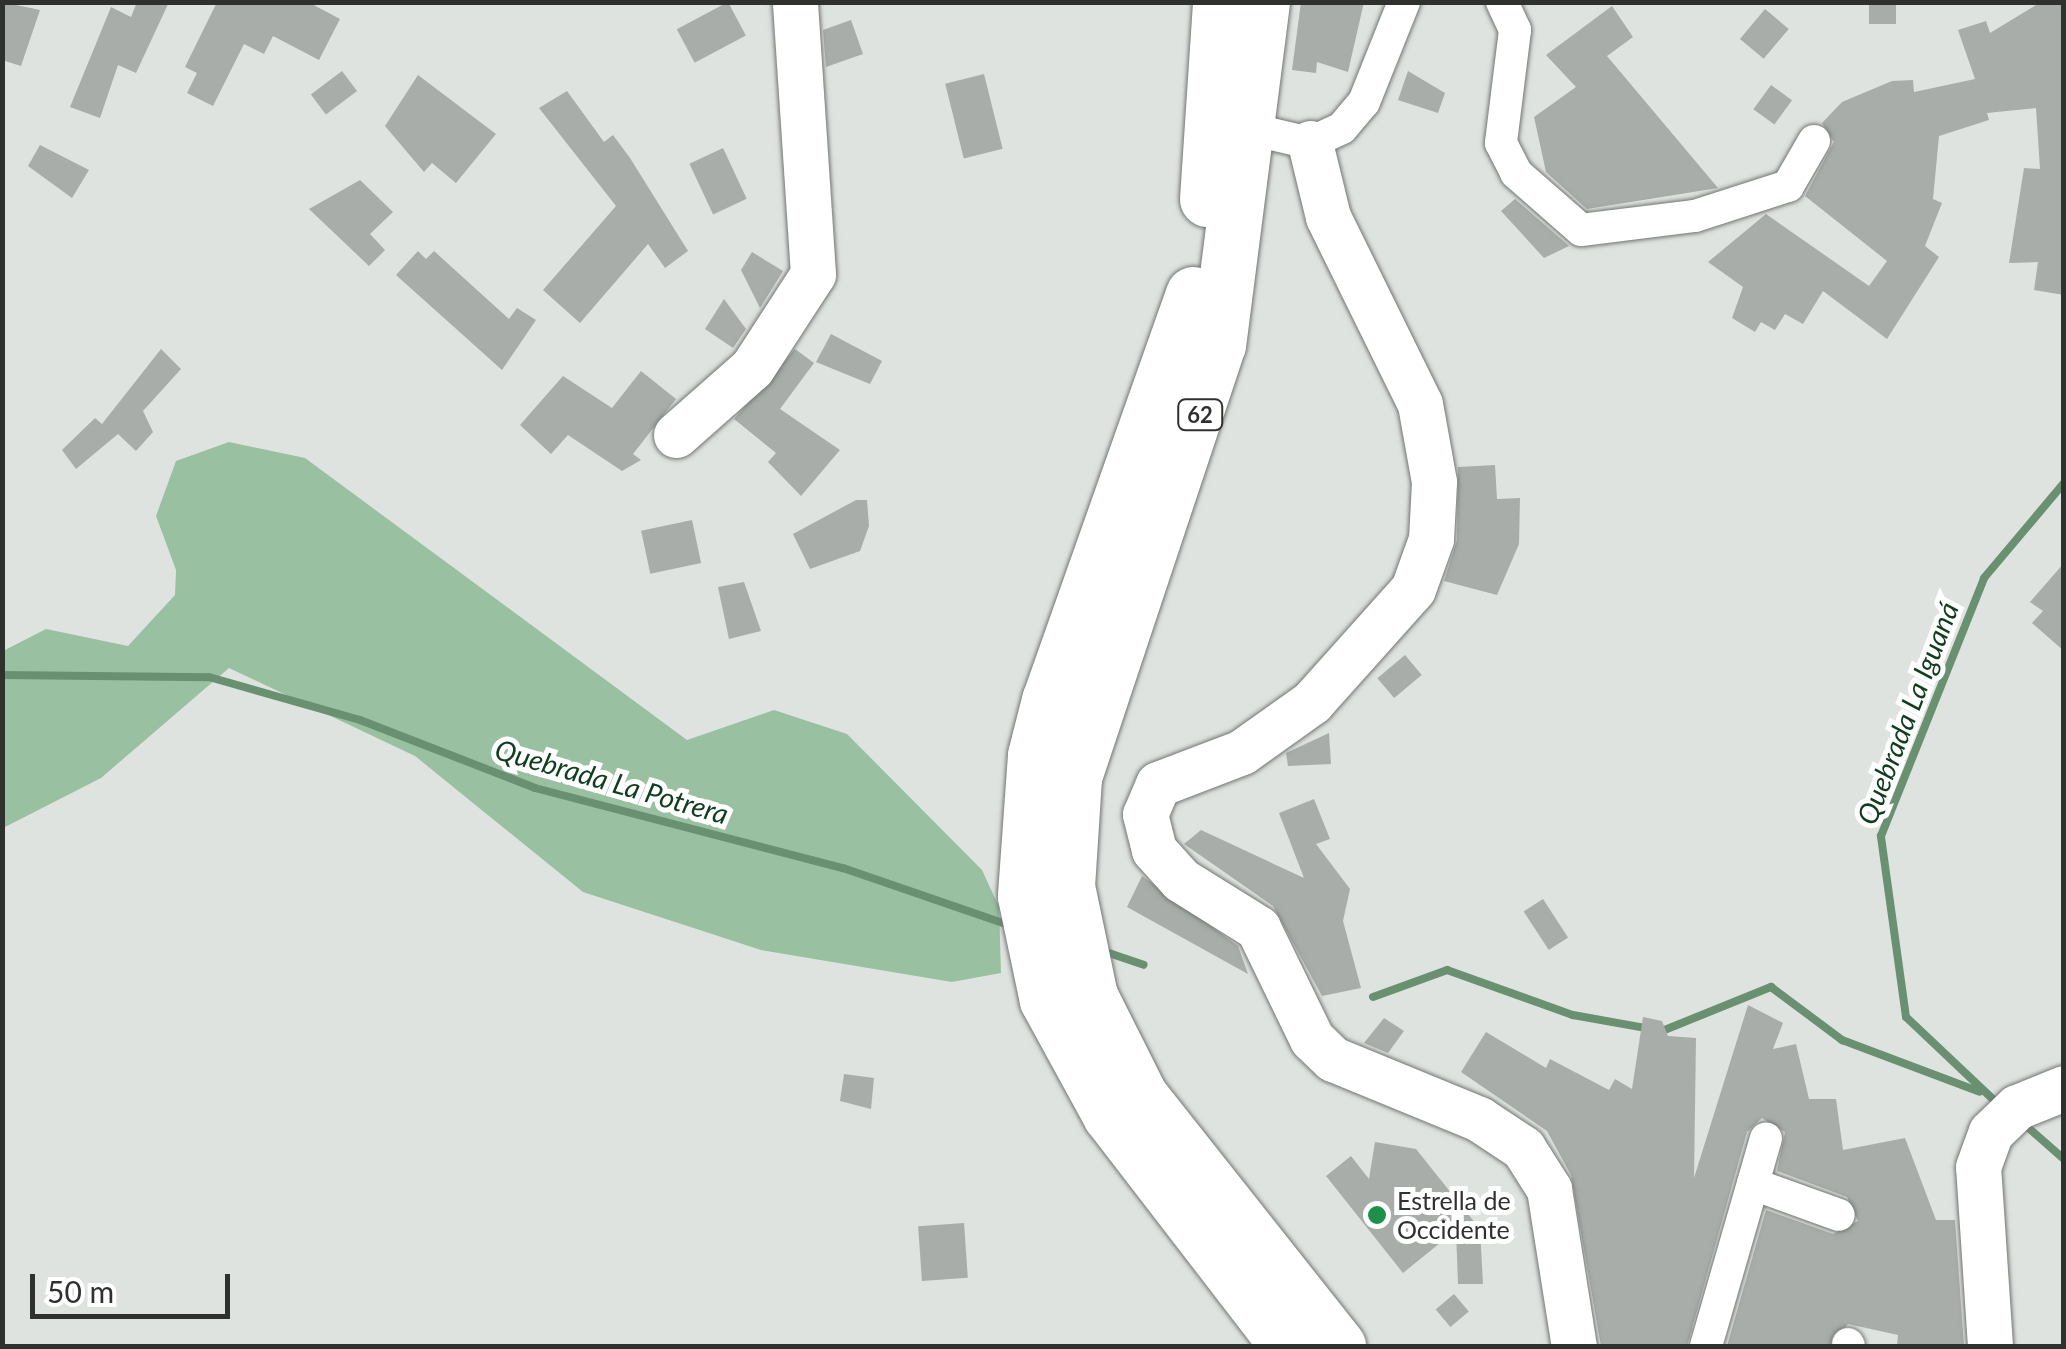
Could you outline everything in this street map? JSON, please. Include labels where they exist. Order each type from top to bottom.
[{"type":"highway","name":"62","points":[[1048,809],[1049,700],[1196,287],[1220,2]]},
{"type":"highway","name":"62","points":[[1262,2],[1233,271],[1200,419],[1104,679],[1048,809],[1025,896],[1149,1178],[1288,1346]]},
{"type":"highway","name":"62","points":[[1069,998],[1178,1151],[1338,1346]]},
{"type":"street","points":[[676,435],[752,368],[814,274],[795,2]]},
{"type":"street","points":[[1250,130],[1310,143],[1342,128],[1364,102],[1404,2]]},
{"type":"street","points":[[1502,2],[1515,30],[1501,143],[1516,173],[1581,230],[1695,216],[1788,186],[1814,141]]},
{"type":"street","points":[[1310,143],[1342,252],[1420,404],[1434,482],[1432,538],[1414,589],[1350,666],[1242,752],[1158,784],[1145,814],[1154,850],[1182,880],[1258,928],[1312,1040],[1333,1059],[1480,1119],[1523,1148],[1549,1190],[1574,1346]]},
{"type":"street","points":[[1990,1346],[1978,1167],[1991,1132],[2018,1107],[2064,1088]]},
{"type":"street","points":[[1712,1345],[1766,1138]]},
{"type":"street","points":[[1753,1184],[1839,1215]]},
{"type":"green space","points":[[229,442],[305,458],[687,740],[774,710],[847,734],[982,870],[999,907],[1001,973],[952,982],[761,950],[583,892],[415,756],[229,668],[101,778],[3,828],[3,651],[46,629],[128,646],[175,595],[176,570],[156,516],[176,461]]},
{"type":"building","points":[[2,2],[40,10],[21,66],[2,60]]},
{"type":"building","points":[[137,2],[169,2],[136,73],[118,65],[100,118],[70,107],[111,7],[131,17]]},
{"type":"building","points":[[217,2],[308,2],[340,19],[319,60],[273,36],[264,54],[244,44],[213,106],[187,93],[197,73],[185,67]]},
{"type":"building","points":[[728,2],[746,36],[695,63],[677,29]]},
{"type":"building","points":[[1301,2],[1364,2],[1348,72],[1317,62],[1316,73],[1292,70]]},
{"type":"building","points":[[1869,2],[1896,2],[1896,24],[1869,24]]},
{"type":"building","points":[[2041,2],[2064,2],[2064,295],[2034,290],[2038,262],[2009,263],[2024,168],[2040,169],[2036,108],[1987,113],[1989,120],[1939,136],[1933,199],[1942,203],[1925,246],[1939,257],[1887,339],[1823,291],[1803,324],[1785,314],[1775,330],[1761,322],[1755,332],[1732,318],[1743,287],[1708,262],[1766,214],[1869,286],[1887,261],[1805,196],[1834,142],[1822,123],[1842,102],[1892,81],[1913,80],[1914,92],[1975,79],[1958,30],[1986,21],[1990,33]]},
{"type":"building","points":[[1612,6],[1633,37],[1607,56],[1718,188],[1587,209],[1546,172],[1534,117],[1576,87],[1546,55]]},
{"type":"building","points":[[1765,9],[1789,29],[1764,59],[1740,39]]},
{"type":"building","points":[[851,20],[863,54],[826,67],[823,30]]},
{"type":"building","points":[[342,71],[357,91],[326,114],[311,94]]},
{"type":"building","points":[[1408,71],[1445,93],[1438,113],[1398,100]]},
{"type":"building","points":[[984,74],[1003,149],[964,158],[945,84]]},
{"type":"building","points":[[418,75],[496,134],[456,183],[432,163],[424,172],[385,126]]},
{"type":"building","points":[[1771,85],[1792,100],[1774,125],[1753,109]]},
{"type":"building","points":[[567,91],[604,142],[613,135],[688,251],[665,268],[648,244],[580,323],[543,290],[616,206],[539,108]]},
{"type":"building","points":[[40,145],[89,170],[72,198],[28,166]]},
{"type":"building","points":[[723,148],[747,199],[713,214],[689,164]]},
{"type":"building","points":[[360,180],[393,212],[370,234],[385,250],[369,266],[309,209]]},
{"type":"building","points":[[1515,199],[1569,246],[1544,258],[1501,211]]},
{"type":"building","points":[[418,251],[426,259],[434,251],[509,319],[517,308],[536,320],[502,370],[396,275]]},
{"type":"building","points":[[752,252],[783,271],[760,308],[741,270]]},
{"type":"building","points":[[724,299],[746,329],[733,348],[705,329]]},
{"type":"building","points":[[831,334],[882,361],[870,384],[816,362]]},
{"type":"building","points":[[161,349],[181,369],[143,411],[153,432],[136,451],[118,434],[76,469],[62,450],[95,418],[102,424]]},
{"type":"building","points":[[795,349],[814,363],[780,409],[840,450],[801,496],[768,462],[776,453],[734,419]]},
{"type":"building","points":[[641,371],[676,399],[633,454],[641,460],[622,471],[568,435],[551,454],[520,425],[563,376],[612,408]]},
{"type":"building","points":[[1495,465],[1497,499],[1520,498],[1519,544],[1497,595],[1444,581],[1457,540],[1458,467]]},
{"type":"building","points":[[856,500],[867,500],[869,526],[860,551],[810,569],[793,534]]},
{"type":"building","points":[[692,520],[701,563],[650,574],[641,531]]},
{"type":"building","points":[[2064,563],[2064,651],[2032,623],[2043,611],[2030,602]]},
{"type":"building","points":[[744,582],[761,631],[729,639],[718,587]]},
{"type":"building","points":[[1405,655],[1422,675],[1394,698],[1377,678]]},
{"type":"building","points":[[1329,733],[1331,764],[1288,766],[1286,753]]},
{"type":"building","points":[[1314,799],[1330,839],[1316,844],[1350,889],[1343,921],[1361,988],[1322,996],[1273,906],[1184,844],[1201,830],[1304,878],[1279,813]]},
{"type":"building","points":[[1142,876],[1238,946],[1248,974],[1127,907]]},
{"type":"building","points":[[1543,899],[1568,938],[1549,950],[1524,912]]},
{"type":"building","points":[[1748,1005],[1783,1023],[1773,1049],[1796,1044],[1809,1099],[1836,1099],[1843,1150],[1905,1138],[1936,1220],[1955,1220],[1964,1346],[1897,1346],[1898,1335],[1848,1324],[1829,1346],[1727,1346],[1766,1210],[1833,1234],[1858,1221],[1847,1197],[1777,1171],[1785,1132],[1762,1118],[1747,1132],[1687,1346],[1601,1346],[1571,1175],[1547,1131],[1461,1072],[1486,1032],[1546,1068],[1550,1059],[1609,1090],[1615,1079],[1632,1089],[1643,1017],[1662,1021],[1668,1036],[1696,1038],[1694,1178]]},
{"type":"building","points":[[1384,1018],[1404,1031],[1388,1053],[1364,1043]]},
{"type":"building","points":[[844,1074],[874,1078],[871,1109],[840,1101]]},
{"type":"building","points":[[1375,1142],[1416,1149],[1480,1229],[1483,1284],[1458,1284],[1456,1230],[1403,1273],[1326,1176],[1351,1156],[1369,1179]]},
{"type":"building","points":[[964,1223],[968,1278],[922,1281],[918,1226]]},
{"type":"building","points":[[1454,1294],[1469,1312],[1450,1327],[1436,1309]]},
{"type":"waterway","name":"Quebrada La Iguaná","points":[[1997,1103],[1906,1017],[1881,836],[1984,578],[2064,483]]},
{"type":"waterway","name":"Quebrada La Potrera","points":[[2,675],[209,677],[360,720],[535,788],[843,868],[1009,925]]},
{"type":"waterway","name":"Quebrada La Potrera","points":[[1100,950],[1144,965]]},
{"type":"waterway","points":[[1373,997],[1447,970],[1573,1015],[1662,1031],[1771,987],[1842,1040],[1980,1092]]},
{"type":"waterway","name":"Quebrada La Iguaná","points":[[2024,1124],[2064,1159]]},
{"type":"place","name":"Estrella de Occidente","points":[[1377,1215]]}]
